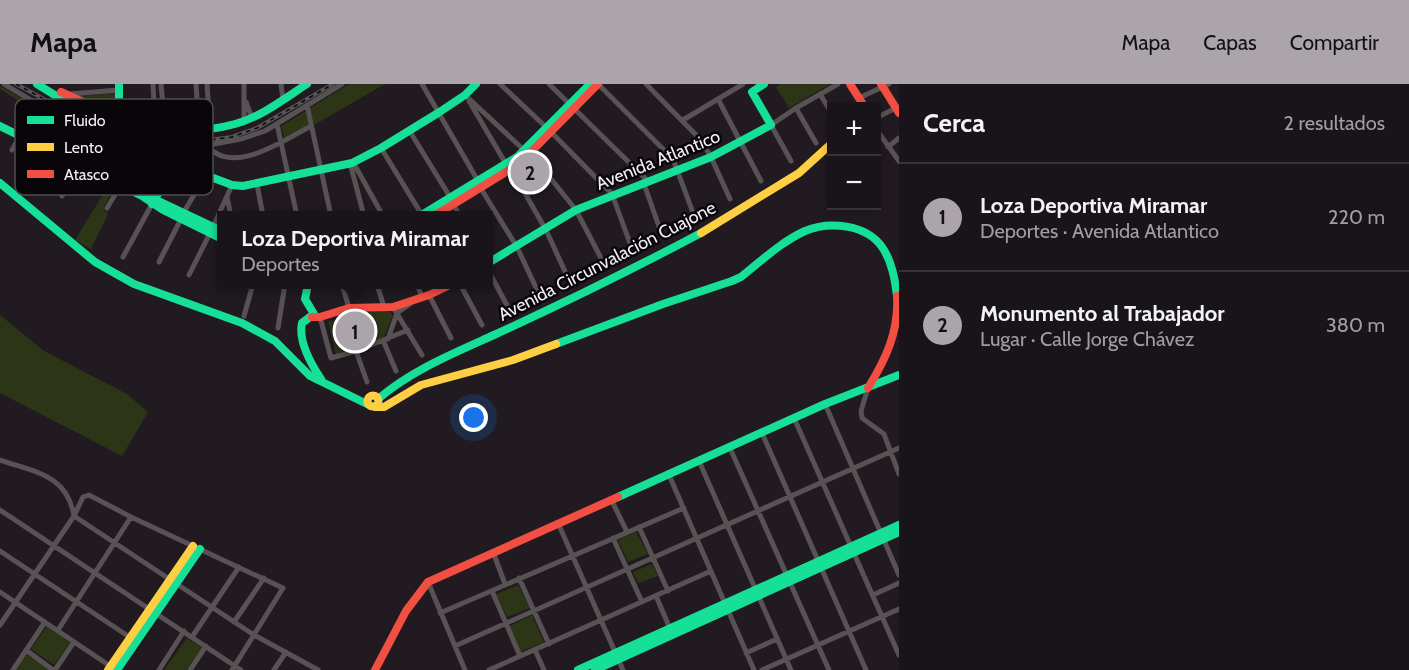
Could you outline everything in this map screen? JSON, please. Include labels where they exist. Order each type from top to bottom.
[{"type":"main road","points":[[36,84],[62,99]]},
{"type":"main road","points":[[48,84],[74,99]]},
{"type":"main road","points":[[282,97],[298,84]]},
{"type":"main road","points":[[213,125],[247,117],[308,84]]},
{"type":"main road","points":[[440,211],[452,201],[509,167],[549,130],[590,84]]},
{"type":"main road","points":[[572,106],[598,84]]},
{"type":"main road","points":[[764,84],[752,92],[771,125]]},
{"type":"main road","points":[[850,84],[862,102]]},
{"type":"main road","points":[[213,179],[243,186],[289,178],[352,162],[381,148],[438,113],[465,95],[473,85]]},
{"type":"main road","points":[[884,85],[898,109]]},
{"type":"main road","points":[[0,120],[4,128]]},
{"type":"main road","name":"Avenida Atlantico","points":[[493,261],[576,210],[711,157],[771,125]]},
{"type":"main road","name":"Avenida Circunvalación Cuajone","points":[[374,401],[386,391],[452,353],[501,332],[700,234],[798,174],[827,147]]},
{"type":"main road","points":[[0,183],[95,262],[134,284],[242,323],[275,341],[310,376],[322,380],[343,393],[384,406],[421,385],[513,360],[642,311],[732,281],[741,277],[797,236],[819,226],[842,225],[855,229],[879,243],[886,254],[894,281],[898,317],[895,332],[888,355],[868,388]]},
{"type":"main road","points":[[140,195],[217,235]]},
{"type":"main road","points":[[154,201],[158,195]]},
{"type":"main road","points":[[430,211],[452,201]]},
{"type":"main road","points":[[211,230],[217,231]]},
{"type":"main road","points":[[307,289],[305,299],[316,317]]},
{"type":"main road","points":[[322,380],[310,364],[301,329],[304,321],[349,308],[391,309],[442,289]]},
{"type":"main road","points":[[375,670],[421,588],[428,582],[825,404],[899,375]]},
{"type":"main road","points":[[578,670],[672,632],[853,550],[899,525]]},
{"type":"main road","points":[[882,536],[899,532]]},
{"type":"main road","points":[[113,669],[196,547]]},
{"type":"main road","points":[[595,670],[617,656]]},
{"type":"street","points":[[4,84],[29,99]]},
{"type":"street","points":[[64,84],[64,94],[119,87]]},
{"type":"street","points":[[153,84],[154,99]]},
{"type":"street","points":[[161,84],[162,99]]},
{"type":"street","points":[[196,84],[197,99]]},
{"type":"street","points":[[207,84],[208,99]]},
{"type":"street","points":[[244,84],[247,117]]},
{"type":"street","points":[[281,84],[282,97]]},
{"type":"street","points":[[213,143],[257,134],[342,84]]},
{"type":"street","points":[[422,84],[517,247],[538,292]]},
{"type":"street","points":[[500,84],[612,194],[631,246]]},
{"type":"street","points":[[549,84],[647,183],[662,235]]},
{"type":"street","points":[[598,84],[673,159],[695,218]]},
{"type":"street","points":[[646,84],[701,140],[730,199]]},
{"type":"street","points":[[683,120],[745,84],[752,92]]},
{"type":"street","name":"Avenida Atlantico","points":[[771,125],[838,84]]},
{"type":"street","points":[[859,98],[884,85]]},
{"type":"street","points":[[820,94],[827,107]]},
{"type":"street","points":[[465,95],[547,174],[576,210],[602,260]]},
{"type":"street","points":[[465,95],[525,192],[568,278]]},
{"type":"street","points":[[718,99],[761,181]]},
{"type":"street","points":[[307,105],[330,211]]},
{"type":"street","points":[[796,108],[816,143]]},
{"type":"street","points":[[881,116],[898,109]]},
{"type":"street","points":[[277,124],[296,211]]},
{"type":"street","points":[[771,125],[790,161]]},
{"type":"street","points":[[213,153],[234,159],[257,153],[311,126]]},
{"type":"street","points":[[409,130],[457,211]]},
{"type":"street","points":[[881,136],[899,161]]},
{"type":"street","points":[[888,147],[899,138]]},
{"type":"street","points":[[12,150],[15,145]]},
{"type":"street","points":[[381,148],[419,211]]},
{"type":"street","points":[[352,162],[363,211]]},
{"type":"street","points":[[352,162],[380,211]]},
{"type":"street","points":[[525,192],[547,174]]},
{"type":"street","points":[[257,184],[262,211]]},
{"type":"street","points":[[220,211],[232,185]]},
{"type":"street","points":[[107,208],[115,195]]},
{"type":"street","points":[[159,262],[195,195]]},
{"type":"street","points":[[227,197],[230,211]]},
{"type":"street","points":[[123,257],[154,201]]},
{"type":"street","points":[[189,275],[217,218]]},
{"type":"street","points":[[493,278],[508,309]]},
{"type":"street","points":[[244,316],[252,289]]},
{"type":"street","points":[[278,328],[284,289]]},
{"type":"street","points":[[343,289],[349,308]]},
{"type":"street","points":[[379,289],[391,309],[408,330],[422,355]]},
{"type":"street","points":[[420,289],[451,338]]},
{"type":"street","points":[[462,289],[482,325]]},
{"type":"street","points":[[391,309],[385,339],[396,371]]},
{"type":"street","points":[[316,317],[331,358],[356,351],[408,330]]},
{"type":"street","points":[[356,351],[367,382]]},
{"type":"street","points":[[868,388],[861,411],[862,418],[884,434],[899,474]]},
{"type":"street","points":[[825,404],[899,574]]},
{"type":"street","points":[[794,418],[899,655]]},
{"type":"street","points":[[762,433],[866,670]]},
{"type":"street","points":[[730,448],[829,670]]},
{"type":"street","points":[[455,646],[899,448]]},
{"type":"street","points":[[0,460],[54,481],[69,495],[74,516],[254,635],[318,670]]},
{"type":"street","points":[[699,461],[791,670]]},
{"type":"street","points":[[669,475],[754,670]]},
{"type":"street","points":[[0,625],[74,516],[83,497],[89,495],[131,517],[281,586],[283,590],[233,668]]},
{"type":"street","points":[[612,501],[627,532]]},
{"type":"street","points":[[440,613],[684,508]]},
{"type":"street","points":[[1,511],[184,631],[233,668],[241,670]]},
{"type":"street","points":[[58,630],[131,517]]},
{"type":"street","points":[[558,523],[623,670]]},
{"type":"street","points":[[639,527],[668,591]]},
{"type":"street","points":[[614,538],[642,602]]},
{"type":"street","points":[[0,551],[132,639]]},
{"type":"street","points":[[493,552],[505,584]]},
{"type":"street","points":[[192,638],[239,567]]},
{"type":"street","points":[[489,670],[711,572]]},
{"type":"street","points":[[234,622],[264,578]]},
{"type":"street","points":[[519,578],[549,644]]},
{"type":"street","points":[[428,582],[465,670]]},
{"type":"street","points":[[873,595],[899,583]]},
{"type":"street","points":[[492,591],[520,656]]},
{"type":"street","points":[[0,592],[113,669]]},
{"type":"street","points":[[656,596],[672,632]]},
{"type":"street","points":[[762,670],[899,609]]},
{"type":"street","points":[[13,670],[45,622]]},
{"type":"street","points":[[159,670],[184,631]]},
{"type":"street","points":[[746,653],[777,639]]},
{"type":"street","points":[[26,650],[54,670],[74,642]]},
{"type":"street","points":[[190,670],[206,646]]},
{"type":"street","points":[[535,650],[544,670]]},
{"type":"street","points":[[274,670],[286,652]]},
{"type":"green space","points":[[349,84],[385,84],[314,125],[310,108]]},
{"type":"green space","points":[[780,84],[830,84],[789,108],[776,87]]},
{"type":"green space","points":[[0,86],[22,99],[16,99],[0,89]]},
{"type":"green space","points":[[116,93],[117,99],[86,99],[78,96]]},
{"type":"green space","points":[[306,111],[309,124],[285,139],[281,126]]},
{"type":"green space","points":[[524,154],[545,174],[526,189],[512,165]]},
{"type":"green space","points":[[103,195],[110,195],[103,209],[108,214],[91,249],[75,240]]},
{"type":"green space","points":[[389,311],[393,315],[384,337],[336,354],[328,322],[355,313]]},
{"type":"green space","points":[[0,315],[44,351],[127,394],[148,412],[122,456],[0,393]]},
{"type":"green space","points":[[636,532],[648,554],[628,562],[618,540]]},
{"type":"green space","points":[[652,564],[658,576],[638,583],[633,572]]},
{"type":"green space","points":[[518,585],[530,608],[507,617],[496,594]]},
{"type":"green space","points":[[532,615],[544,642],[520,652],[508,627]]},
{"type":"green space","points":[[47,626],[70,643],[54,665],[31,649]]},
{"type":"green space","points":[[187,638],[202,648],[186,670],[164,670]]},
{"type":"green space","points":[[27,654],[51,670],[16,670]]},
{"type":"railway","points":[[16,84],[44,99]]},
{"type":"railway","points":[[213,139],[232,137],[257,128],[333,84]]},
{"type":"traffic: fast","points":[[37,84],[61,99]]},
{"type":"traffic: fast","points":[[119,84],[119,99]]},
{"type":"traffic: fast","points":[[213,128],[254,117],[307,84]]},
{"type":"traffic: fast","points":[[213,178],[232,185],[243,186],[352,163],[438,113],[465,95],[476,84]]},
{"type":"traffic: fast","points":[[428,211],[517,157],[590,84]]},
{"type":"traffic: fast","points":[[493,260],[576,210],[711,157],[771,125],[752,92],[764,84]]},
{"type":"traffic: fast","points":[[0,126],[15,133]]},
{"type":"traffic: fast","points":[[0,183],[95,262],[134,284],[242,323],[275,341],[310,376],[371,406]]},
{"type":"traffic: fast","points":[[140,195],[163,210],[217,237]]},
{"type":"traffic: fast","points":[[152,204],[157,195]]},
{"type":"traffic: fast","points":[[150,197],[217,229]]},
{"type":"traffic: fast","points":[[556,344],[732,281],[741,277],[796,235],[825,226],[857,229],[875,239],[888,258],[897,296]]},
{"type":"traffic: fast","points":[[378,399],[405,379],[434,363],[572,298],[701,233]]},
{"type":"traffic: fast","points":[[307,289],[305,299],[314,314],[302,323],[302,337],[321,379]]},
{"type":"traffic: fast","points":[[618,497],[825,404],[899,375]]},
{"type":"traffic: fast","points":[[578,670],[899,525]]},
{"type":"traffic: fast","points":[[595,670],[899,532]]},
{"type":"traffic: fast","points":[[117,670],[200,549]]},
{"type":"traffic: slow","points":[[701,233],[799,173],[827,148]]},
{"type":"traffic: slow","points":[[375,407],[384,407],[421,385],[513,360],[556,344]]},
{"type":"traffic: slow","points":[[373,396],[377,397],[378,401],[377,405],[373,406],[369,405],[368,401],[369,397],[373,396]]},
{"type":"traffic: slow","points":[[108,670],[193,546]]},
{"type":"traffic: jam","points":[[442,211],[511,169],[527,156],[598,84]]},
{"type":"traffic: jam","points":[[850,84],[861,102]]},
{"type":"traffic: jam","points":[[881,84],[899,113]]},
{"type":"traffic: jam","points":[[61,92],[76,99]]},
{"type":"traffic: jam","points":[[312,317],[320,317],[349,308],[393,307],[442,289]]},
{"type":"traffic: jam","points":[[868,388],[890,344],[896,321],[897,296]]},
{"type":"traffic: jam","points":[[375,670],[406,611],[428,582],[618,497]]},
{"type":"place","name":"Monumento al Trabajador","points":[[530,172]]},
{"type":"place","name":"Loza Deportiva Miramar","points":[[355,331]]}]
